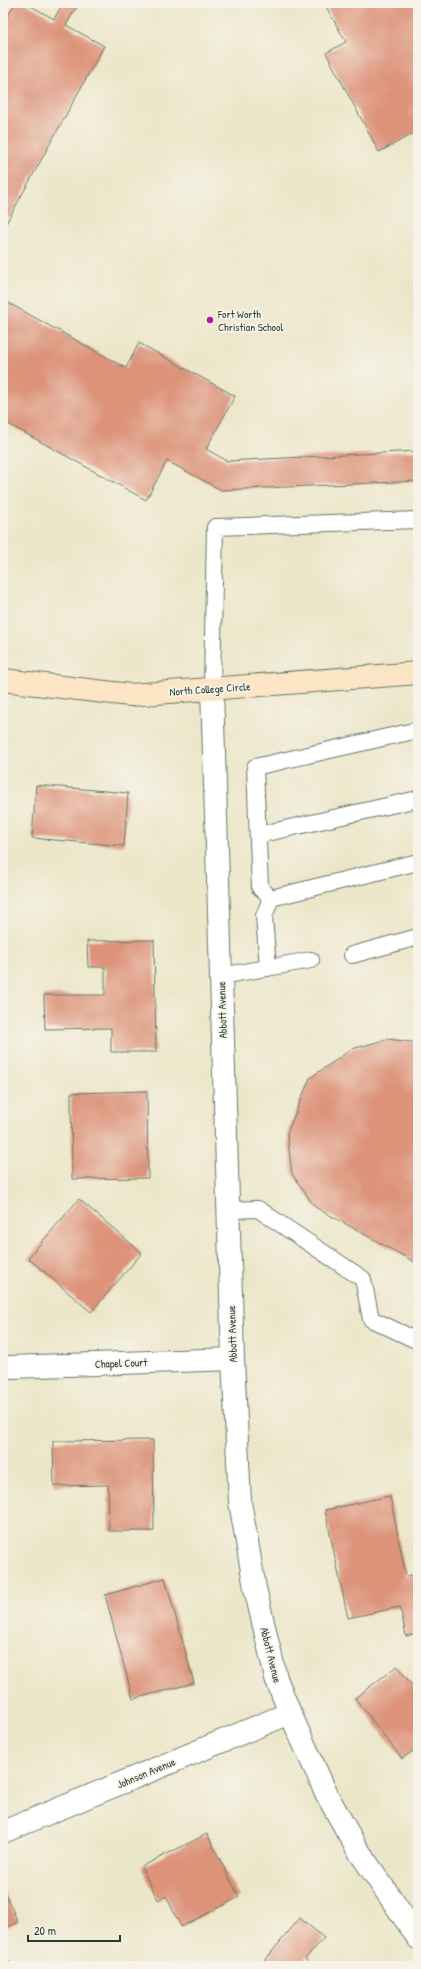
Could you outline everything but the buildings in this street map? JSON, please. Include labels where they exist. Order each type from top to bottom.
[{"type":"street","name":"North College Circle","points":[[3,680],[130,695],[418,673]]},
{"type":"street","name":"Abbott Avenue","points":[[212,689],[233,1359],[240,1502],[255,1588],[276,1678],[290,1713],[327,1795],[356,1848],[418,1938]]},
{"type":"street","name":"Chapel Court","points":[[10,1367],[233,1359]]},
{"type":"street","name":"Johnson Avenue","points":[[3,1832],[290,1713]]},
{"type":"lane","points":[[212,689],[215,527],[418,520]]},
{"type":"lane","points":[[272,898],[260,888],[255,767],[418,730]]},
{"type":"lane","points":[[258,835],[418,799]]},
{"type":"lane","points":[[272,898],[418,862]]},
{"type":"lane","points":[[268,968],[264,916],[272,898]]},
{"type":"lane","points":[[352,955],[418,937]]},
{"type":"lane","points":[[221,976],[311,960]]},
{"type":"lane","points":[[228,1210],[258,1210],[363,1279],[371,1319],[417,1337]]},
{"type":"place","name":"Fort Worth Christian School","points":[[210,320]]}]
